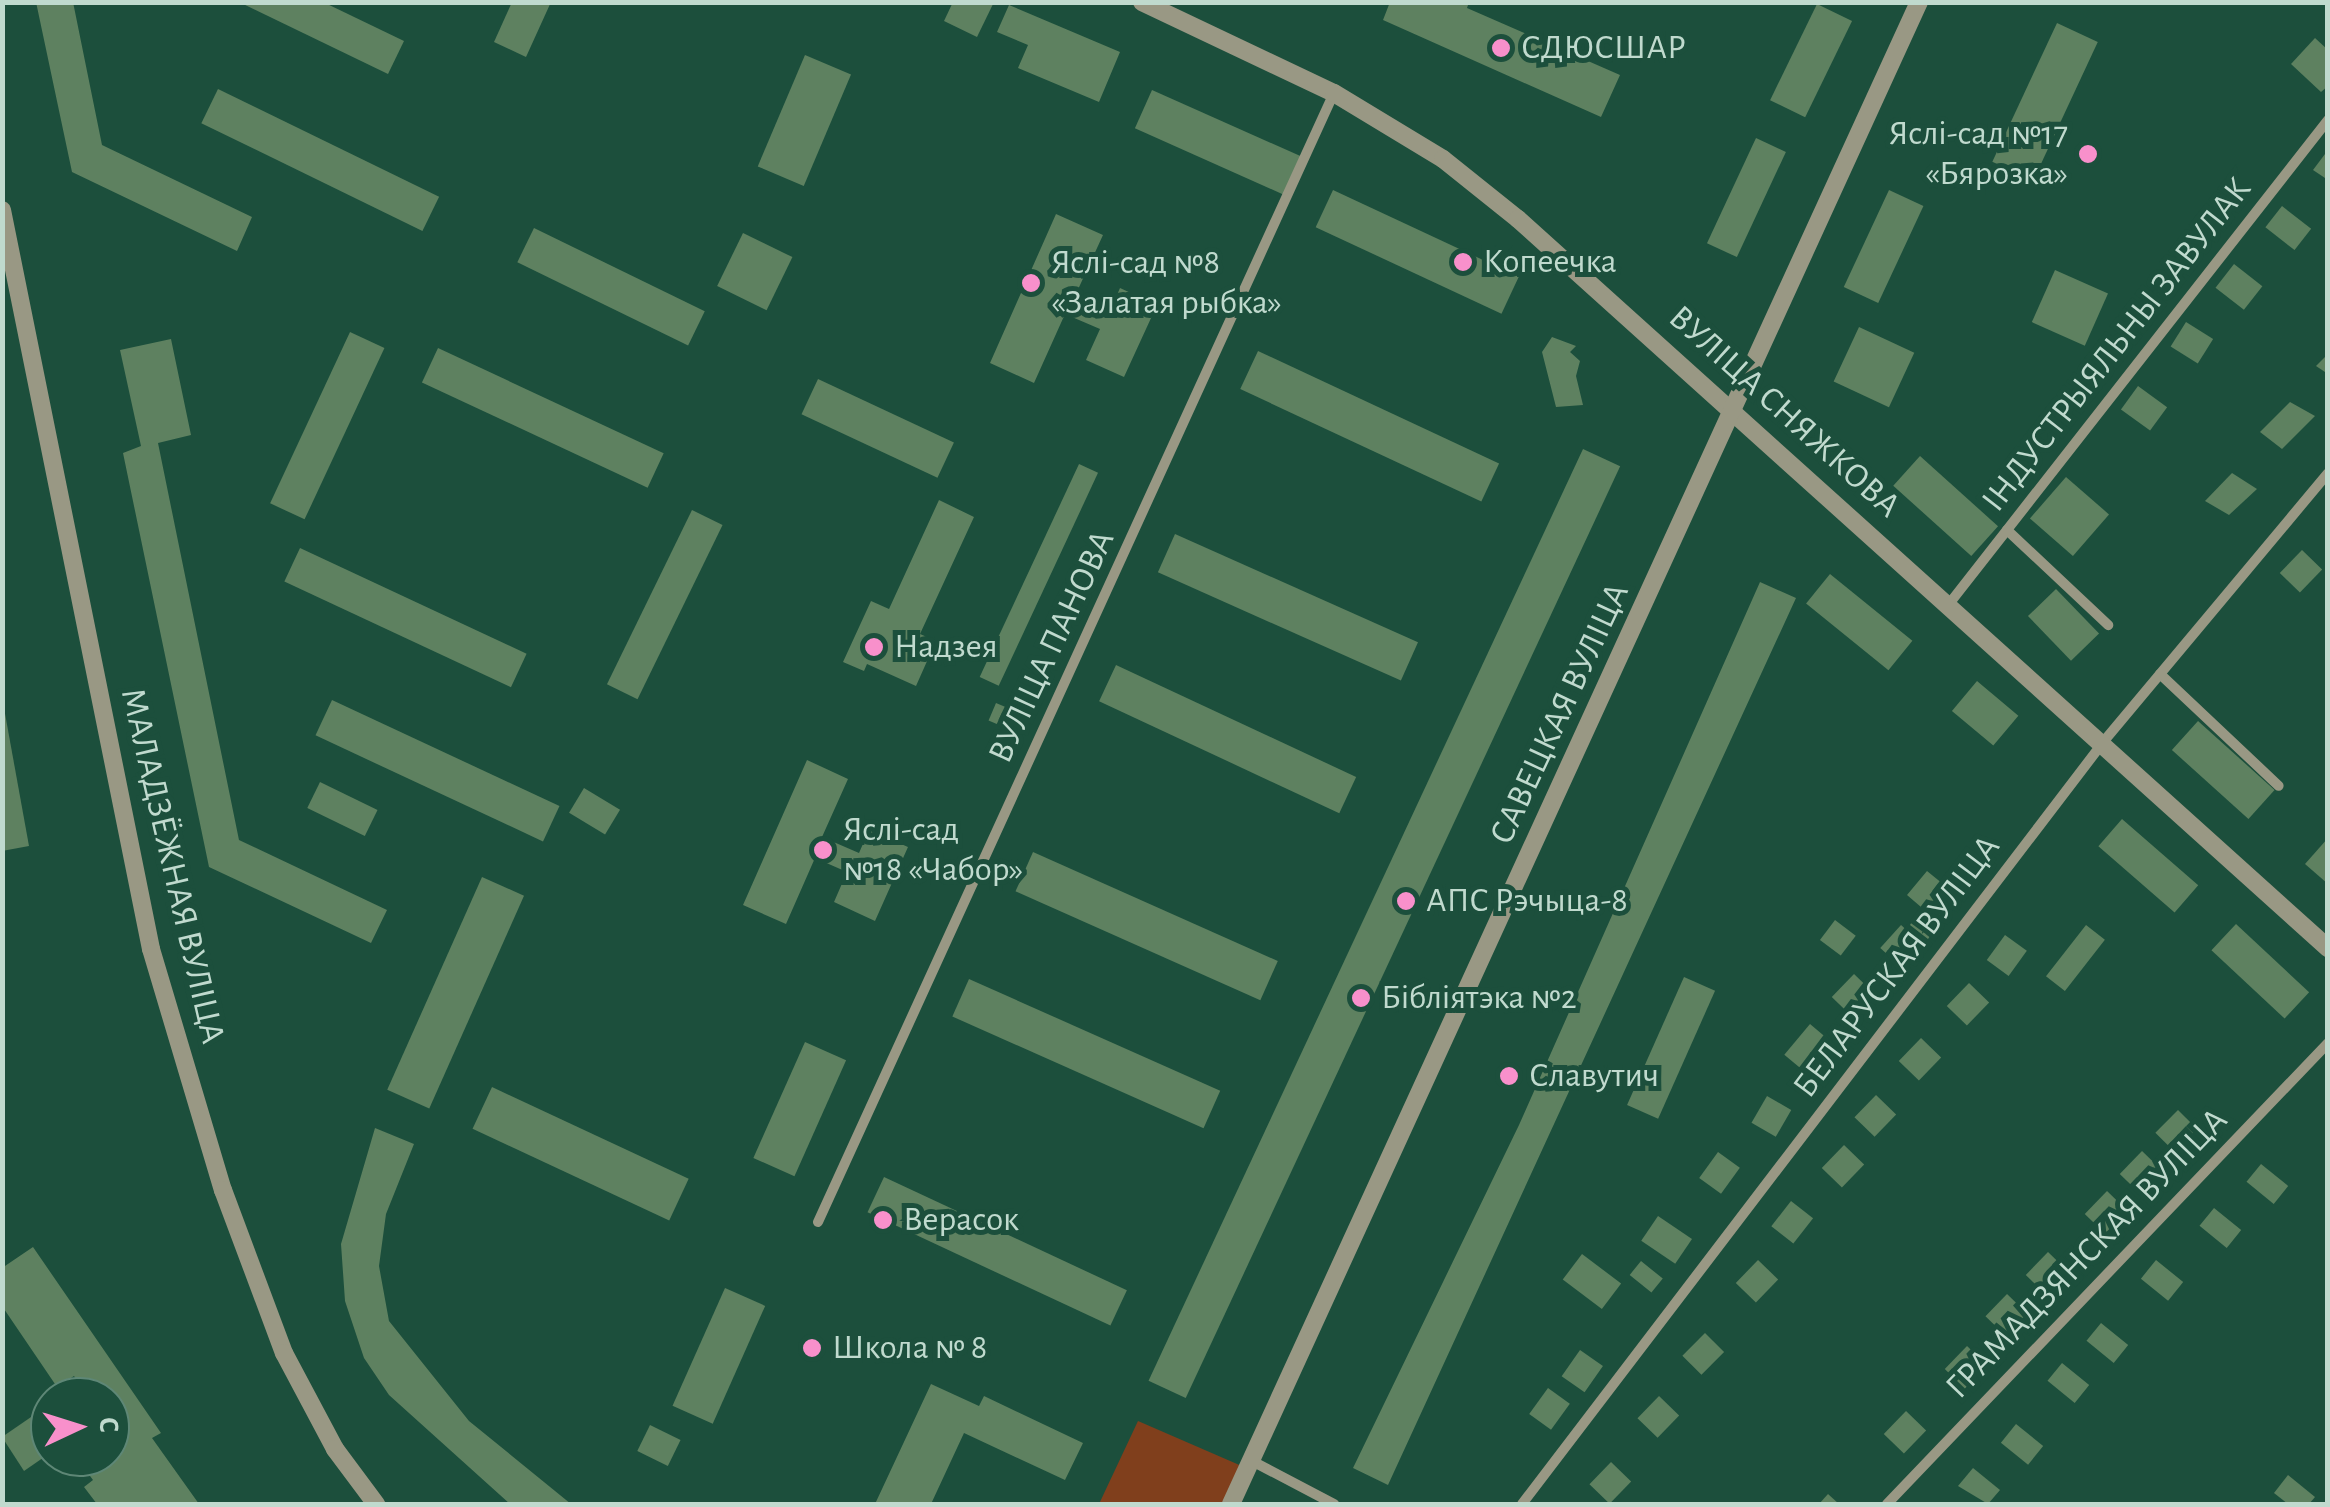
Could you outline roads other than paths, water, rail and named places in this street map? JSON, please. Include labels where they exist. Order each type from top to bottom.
[{"type":"street","name":"ВУЛІЦА СНЯЖКОВА","points":[[1142,2],[1334,93],[1458,171],[1734,410],[2104,741],[2328,948]]},
{"type":"street","name":"САВЕЦКАЯ ВУЛІЦА","points":[[1231,1504],[1919,2]]},
{"type":"street","name":"ВУЛІЦА ПАНОВА","points":[[818,1222],[1334,93]]},
{"type":"street","name":"ІНДУСТРЫЯЛЬНЫ ЗАВУЛАК","points":[[1949,604],[2328,120]]},
{"type":"street","name":"МАЛАДЗЁЖНАЯ ВУЛІЦА","points":[[2,210],[151,949],[223,1190],[284,1354],[336,1449],[376,1504]]},
{"type":"street","name":"БЕЛАРУСКАЯ ВУЛІЦА","points":[[1522,1504],[2104,741],[2328,474]]},
{"type":"street","points":[[2007,530],[2108,625]]},
{"type":"street","points":[[2160,674],[2279,786]]},
{"type":"street","name":"ГРАМАДЗЯНСКАЯ ВУЛІЦА","points":[[1887,1504],[2328,1043]]},
{"type":"street","points":[[1252,1461],[1334,1504]]},
{"type":"place","name":"СДЮСШАР","points":[[1501,48]]},
{"type":"place","name":"Яслі-сад №17 «Бярозка»","points":[[2088,154]]},
{"type":"place","name":"Копеечка","points":[[1463,262]]},
{"type":"place","name":"Яслі-сад №8 «Залатая рыбка»","points":[[1031,283]]},
{"type":"place","name":"Надзея","points":[[874,647]]},
{"type":"place","name":"Яслі-сад №18 «Чабор»","points":[[823,850]]},
{"type":"place","name":"АПС Рэчыца-8","points":[[1406,901]]},
{"type":"place","name":"Бібліятэка №2","points":[[1361,998]]},
{"type":"place","name":"Славутич","points":[[1509,1076]]},
{"type":"place","name":"Верасок","points":[[883,1220]]},
{"type":"place","name":"Школа № 8","points":[[812,1348]]}]
